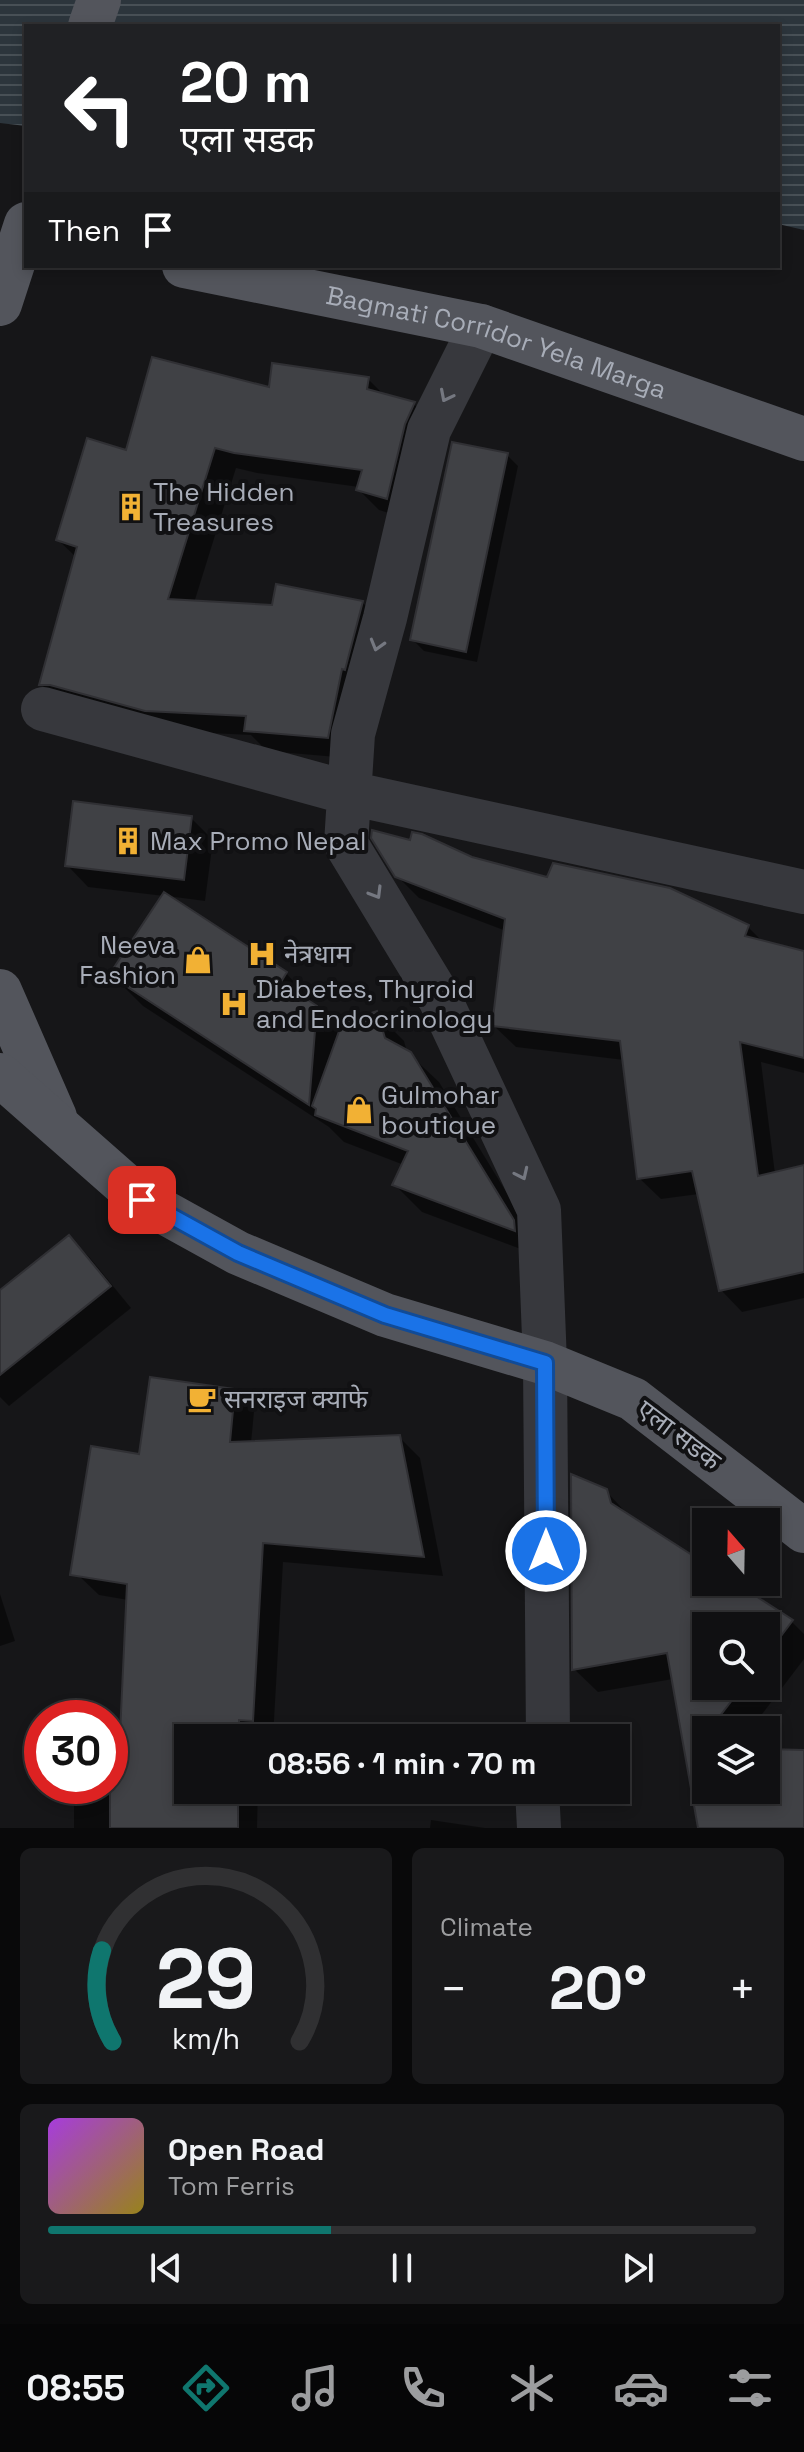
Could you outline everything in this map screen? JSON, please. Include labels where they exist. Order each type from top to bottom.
[{"type":"main road","points":[[91,24],[99,0]]},
{"type":"main road","points":[[0,229],[24,234]]},
{"type":"main road","points":[[0,304],[24,230]]},
{"type":"main road","name":"Bagmati Corridor Yela Marga","points":[[194,268],[481,326],[804,439]]},
{"type":"main road","points":[[0,991],[61,1130]]},
{"type":"main road","name":"एला सडक","points":[[0,1075],[142,1200],[238,1253],[385,1315],[545,1363],[633,1399],[804,1531]]},
{"type":"street","points":[[481,326],[429,430],[385,618],[353,734],[346,844],[440,999],[539,1210],[545,1363],[548,1724]]},
{"type":"street","points":[[43,709],[349,793],[804,892]]},
{"type":"street","points":[[536,1724],[545,1363]]},
{"type":"street","points":[[538,1804],[539,1828]]},
{"type":"street","points":[[548,1804],[548,1828]]},
{"type":"shaded area","points":[[0,0],[804,0],[804,230],[780,224],[780,24],[24,24],[24,126],[0,123]]},
{"type":"building","points":[[152,357],[269,387],[272,363],[369,377],[367,389],[415,402],[405,424],[387,499],[356,490],[362,470],[215,448],[168,599],[272,605],[276,584],[363,601],[345,670],[342,669],[328,738],[244,731],[246,716],[145,711],[50,685],[39,685],[77,547],[56,540],[87,438],[126,450]]},
{"type":"building","points":[[452,442],[508,453],[466,652],[410,640]]},
{"type":"building","name":"Max Promo Nepal","points":[[73,801],[192,816],[184,880],[65,866]]},
{"type":"building","points":[[372,830],[410,840],[412,832],[422,834],[472,857],[547,877],[553,863],[670,888],[749,925],[745,936],[804,951],[804,1058],[740,1042],[758,1176],[804,1165],[804,1272],[719,1291],[692,1171],[637,1179],[620,1041],[492,1026],[505,919],[395,877],[371,838]]},
{"type":"building","name":"Diabetes, Thyroid and Endocrinology","points":[[164,892],[287,972],[281,982],[317,1006],[309,1105],[109,975]]},
{"type":"building","points":[[377,1011],[385,1038],[411,1052],[514,1220],[515,1231],[392,1185],[408,1151],[315,1115],[316,1109],[312,1106],[342,1023]]},
{"type":"building","points":[[69,1235],[111,1286],[0,1375],[0,1290]]},
{"type":"building","points":[[150,1377],[235,1389],[230,1442],[400,1435],[424,1557],[263,1543],[253,1721],[239,1720],[239,1724],[174,1724],[174,1804],[238,1804],[238,1828],[110,1828],[110,1804],[128,1804],[128,1700],[122,1700],[127,1584],[70,1575],[91,1446],[139,1454]]},
{"type":"building","points":[[571,1474],[607,1489],[611,1503],[692,1555],[692,1596],[756,1596],[793,1620],[780,1637],[780,1612],[692,1612],[692,1700],[732,1700],[720,1716],[692,1716],[692,1794],[667,1653],[572,1670]]},
{"type":"building","points":[[780,1749],[804,1750],[804,1828],[698,1828],[694,1804],[780,1804]]},
{"type":"place","name":"The Hidden Treasures","points":[[131,507]]},
{"type":"place","name":"Max Promo Nepal","points":[[128,841]]},
{"type":"place","name":"नेत्रधाम","points":[[262,954]]},
{"type":"place","name":"Neeva Fashion","points":[[198,960]]},
{"type":"place","name":"Diabetes, Thyroid and Endocrinology","points":[[234,1004]]},
{"type":"place","name":"Gulmohar boutique","points":[[359,1110]]},
{"type":"place","name":"सनराइज क्याफे","points":[[202,1399]]},
{"type":"route","points":[[142,1200],[238,1253],[385,1315],[545,1363],[546,1551]]}]
